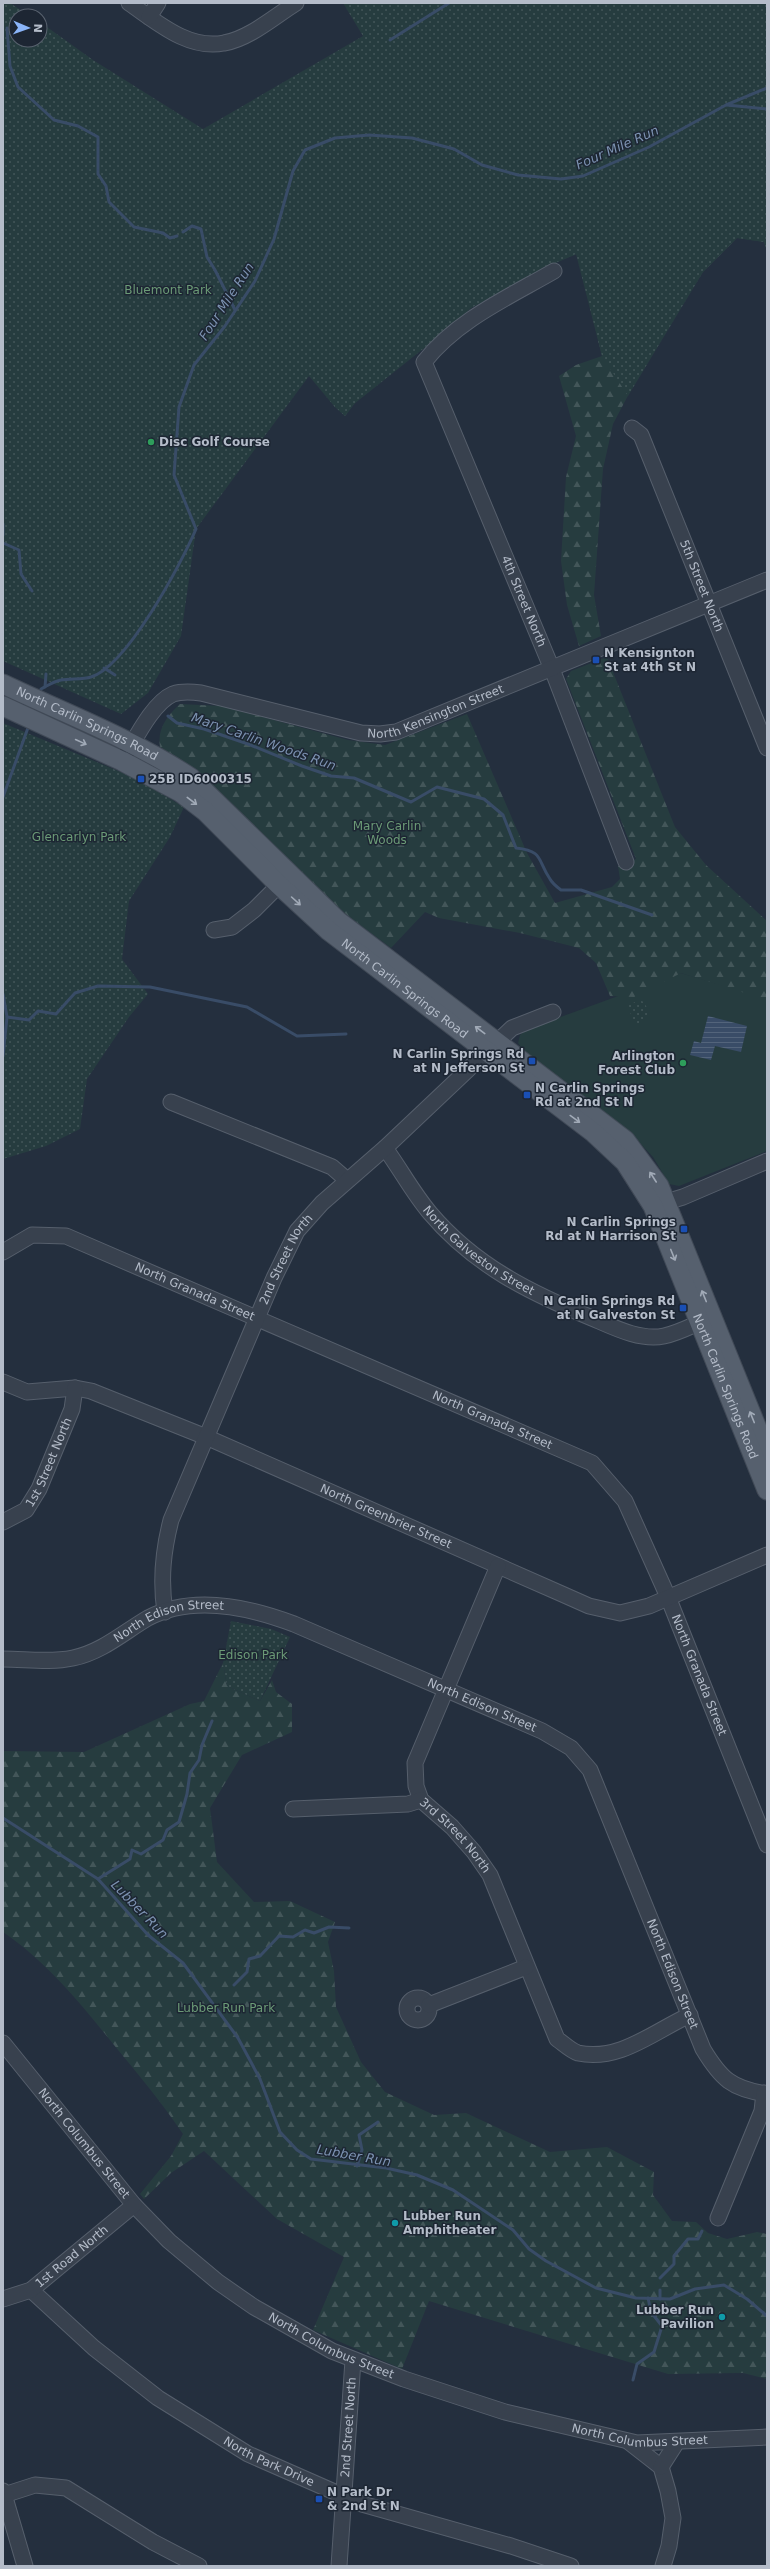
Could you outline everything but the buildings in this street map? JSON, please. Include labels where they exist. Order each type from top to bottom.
[{"type":"main road","name":"North Carlin Springs Road","points":[[11,688],[132,744],[168,763],[191,778],[216,800],[329,931],[493,1048],[614,1150],[659,1204],[706,1320],[767,1490]]},
{"type":"main road","name":"North Carlin Springs Road","points":[[8,708],[122,761],[180,792],[206,812],[284,880]]},
{"type":"main road","name":"North Carlin Springs Road","points":[[706,1320],[767,1453]]},
{"type":"street","points":[[129,3],[149,17],[196,43],[225,43],[246,34],[296,3]]},
{"type":"street","points":[[149,17],[158,3]]},
{"type":"street","name":"4th Street North","points":[[554,271],[476,316],[437,346],[424,362],[552,669],[626,862]]},
{"type":"street","name":"5th Street North","points":[[632,428],[642,435],[767,748]]},
{"type":"street","name":"North Kensington Street","points":[[122,761],[149,718],[174,694],[191,692],[201,693],[361,733],[380,734],[396,732],[767,580]]},
{"type":"street","points":[[214,930],[232,927],[254,910],[284,880]]},
{"type":"street","name":"2nd Street North","points":[[165,1612],[162,1590],[163,1553],[171,1520],[274,1278],[297,1231],[347,1180],[385,1148],[493,1048],[512,1028],[553,1012]]},
{"type":"street","points":[[171,1102],[332,1167],[347,1180]]},
{"type":"street","name":"North Galveston Street","points":[[385,1148],[411,1189],[431,1214],[452,1235],[486,1266],[548,1300],[634,1335],[664,1337],[706,1320]]},
{"type":"street","points":[[659,1204],[767,1161]]},
{"type":"street","name":"North Granada Street","points":[[3,1252],[32,1235],[66,1236],[258,1318],[414,1388],[592,1463],[625,1501],[668,1597],[767,1845]]},
{"type":"street","name":"North Greenbrier Street","points":[[3,1382],[27,1392],[75,1388],[91,1391],[206,1438],[589,1606],[620,1613],[649,1606],[767,1555]]},
{"type":"street","name":"1st Street North","points":[[3,1522],[26,1510],[39,1489],[72,1409],[75,1388]]},
{"type":"street","name":"3rd Street North","points":[[498,1566],[415,1763],[416,1786],[421,1800],[452,1827],[474,1852],[490,1875],[526,1967],[557,2039],[577,2052],[608,2055],[635,2045],[690,2015]]},
{"type":"street","name":"North Edison Street","points":[[3,1658],[39,1661],[74,1658],[106,1645],[150,1618],[165,1612],[183,1607],[218,1604],[259,1612],[294,1624],[542,1731],[571,1748],[590,1770],[703,2049],[716,2071],[735,2086],[766,2094]]},
{"type":"street","points":[[293,1809],[408,1804],[421,1800]]},
{"type":"street","points":[[429,2005],[526,1967]]},
{"type":"street","name":"North Columbus Street","points":[[3,2043],[134,2205],[169,2241],[218,2282],[254,2307],[353,2360],[505,2412],[629,2442],[677,2442],[767,2437]]},
{"type":"street","points":[[718,2218],[762,2111],[766,2094]]},
{"type":"street","name":"1st Road North","points":[[3,2299],[31,2290],[134,2205]]},
{"type":"street","name":"North Park Drive","points":[[31,2290],[94,2348],[158,2398],[248,2454],[362,2504],[511,2546],[571,2566]]},
{"type":"street","name":"2nd Street North","points":[[339,2566],[353,2360]]},
{"type":"street","points":[[629,2442],[661,2467],[673,2518],[669,2546],[663,2566]]},
{"type":"street","points":[[661,2467],[677,2442]]},
{"type":"street","points":[[25,2566],[4,2493],[36,2485],[66,2488],[153,2542],[199,2566]]},
{"type":"green space","name":"Bluemont Park","points":[[3,3],[10,3],[18,8],[8,8],[8,48],[48,48],[48,28],[93,60],[203,129],[363,36],[343,3],[767,3],[767,251],[764,242],[737,238],[703,272],[628,396],[602,356],[576,254],[548,266],[471,308],[423,349],[354,404],[345,416],[334,406],[309,376],[196,529],[181,636],[148,693],[121,714],[3,661]]},
{"type":"green space","points":[[767,131],[767,251],[764,242],[737,238],[703,272],[642,369],[613,424],[603,469],[594,595],[601,636],[579,646],[567,605],[561,561],[566,477],[576,436],[559,376],[576,365],[602,356],[577,254],[548,266],[471,308],[423,349],[366,389],[345,416],[334,406],[345,372]]},
{"type":"green space","name":"Mary Carlin Woods","points":[[607,657],[675,827],[706,865],[767,921],[767,1000],[681,973],[634,997],[610,996],[596,963],[579,948],[520,933],[439,918],[425,912],[391,948],[338,908],[308,882],[238,810],[201,776],[160,747],[160,734],[164,723],[180,704],[221,706],[348,740],[385,745],[467,714],[527,853],[555,903],[612,887],[620,879],[618,866],[636,859],[566,679],[571,671]]},
{"type":"green space","name":"Glencarlyn Park","points":[[3,723],[135,778],[184,807],[170,837],[129,901],[122,959],[148,994],[129,1017],[87,1079],[80,1129],[46,1146],[3,1159]]},
{"type":"green space","points":[[681,973],[762,997],[767,1000],[767,1151],[679,1186],[669,1184],[653,1157],[630,1133],[523,1050],[518,1043],[520,1035],[525,1030]]},
{"type":"green space","points":[[639,1000],[644,1002],[650,1014],[640,1024],[635,1023],[627,1006]]},
{"type":"green space","name":"Edison Park","points":[[231,1621],[271,1629],[290,1637],[260,1701],[227,1686],[223,1663]]},
{"type":"green space","name":"Lubber Run Park","points":[[223,1663],[227,1686],[260,1701],[272,1680],[276,1692],[292,1704],[292,1732],[242,1755],[210,1808],[217,1862],[254,1902],[290,1901],[335,1922],[328,1942],[334,1971],[336,2007],[361,2062],[385,2092],[434,2115],[466,2113],[550,2152],[607,2147],[654,2172],[653,2195],[672,2221],[696,2222],[708,2233],[727,2239],[757,2232],[767,2234],[767,2379],[743,2373],[668,2374],[429,2301],[402,2369],[313,2330],[344,2257],[277,2219],[204,2151],[171,2173],[144,2199],[140,2194],[171,2156],[183,2134],[150,2089],[63,1984],[19,1944],[3,1932],[3,1751],[84,1752],[190,1704],[204,1701]]},
{"type":"water","points":[[708,1016],[747,1026],[741,1052],[715,1046],[711,1060],[690,1055],[694,1041],[701,1043]]},
{"type":"waterway","points":[[390,40],[449,3]]},
{"type":"waterway","points":[[7,28],[10,66],[18,87],[54,120],[78,126],[98,137],[98,174],[106,186],[109,202],[134,227],[163,233],[170,238],[177,236]]},
{"type":"waterway","name":"Four Mile Run","points":[[40,693],[41,689],[53,682],[91,677],[105,669],[136,635],[166,588],[189,545],[196,529],[174,475],[179,407],[194,365],[225,326],[255,281],[274,239],[293,171],[305,150],[335,138],[369,135],[412,138],[454,149],[482,165],[518,175],[561,179],[583,176],[649,147],[726,105],[767,88]]},
{"type":"waterway","points":[[727,105],[767,109]]},
{"type":"waterway","points":[[183,232],[192,226],[201,229],[207,257],[235,310]]},
{"type":"waterway","points":[[3,524],[3,535]]},
{"type":"waterway","points":[[3,543],[19,550],[21,574],[32,591]]},
{"type":"waterway","name":"Mary Carlin Woods Run","points":[[104,668],[115,675]]},
{"type":"waterway","points":[[45,687],[46,674]]},
{"type":"waterway","name":"Mary Carlin Woods Run","points":[[168,716],[177,723],[204,729],[248,744],[331,776],[354,778],[411,802],[437,787],[484,799],[503,815],[516,848],[525,849],[536,854],[551,880],[561,890],[581,890],[652,915]]},
{"type":"waterway","name":"Four Mile Run","points":[[3,797],[29,725]]},
{"type":"waterway","points":[[7,1017],[29,1020],[38,1011],[56,1014],[75,993],[98,986],[150,987],[247,1007],[297,1036],[346,1034]]},
{"type":"waterway","name":"Four Mile Run","points":[[3,994],[7,1017],[3,1056]]},
{"type":"waterway","points":[[98,1879],[130,1859],[132,1850],[141,1854],[163,1840],[167,1830],[179,1822],[187,1794],[190,1773],[199,1760],[202,1745],[212,1721]]},
{"type":"waterway","name":"Lubber Run","points":[[3,1818],[98,1879],[148,1935],[183,1963],[238,2038],[260,2079],[280,2132],[297,2150],[311,2159],[386,2168],[417,2175],[453,2190],[513,2230],[529,2249],[546,2261],[596,2288],[636,2298],[670,2299],[695,2289],[724,2285],[747,2299],[767,2316]]},
{"type":"waterway","points":[[234,1985],[247,1972],[249,1959],[260,1956],[279,1936],[293,1937],[305,1930],[314,1933],[329,1927],[349,1928]]},
{"type":"waterway","points":[[357,2166],[362,2150],[359,2135],[378,2122]]},
{"type":"waterway","points":[[660,2278],[674,2264],[674,2256],[688,2239],[698,2239],[702,2231]]},
{"type":"waterway","points":[[660,2290],[660,2299]]},
{"type":"waterway","points":[[633,2380],[637,2364],[654,2352],[662,2326],[651,2312],[648,2298]]},
{"type":"place","name":"Disc Golf Course","points":[[151,442]]},
{"type":"place","name":"N Kensignton St at 4th St N","points":[[596,660]]},
{"type":"place","name":"25B ID6000315","points":[[141,779]]},
{"type":"place","name":"N Carlin Springs Rd at N Jefferson St","points":[[532,1061]]},
{"type":"place","name":"Arlington Forest Club","points":[[683,1063]]},
{"type":"place","name":"N Carlin Springs Rd at 2nd St N","points":[[527,1095]]},
{"type":"place","name":"N Carlin Springs Rd at N Harrison St","points":[[684,1229]]},
{"type":"place","name":"N Carlin Springs Rd at N Galveston St","points":[[683,1308]]},
{"type":"place","name":"Lubber Run Amphitheater","points":[[395,2223]]},
{"type":"place","name":"Lubber Run Pavilion","points":[[722,2317]]},
{"type":"place","name":"N Park Dr & 2nd St N","points":[[319,2499]]}]
